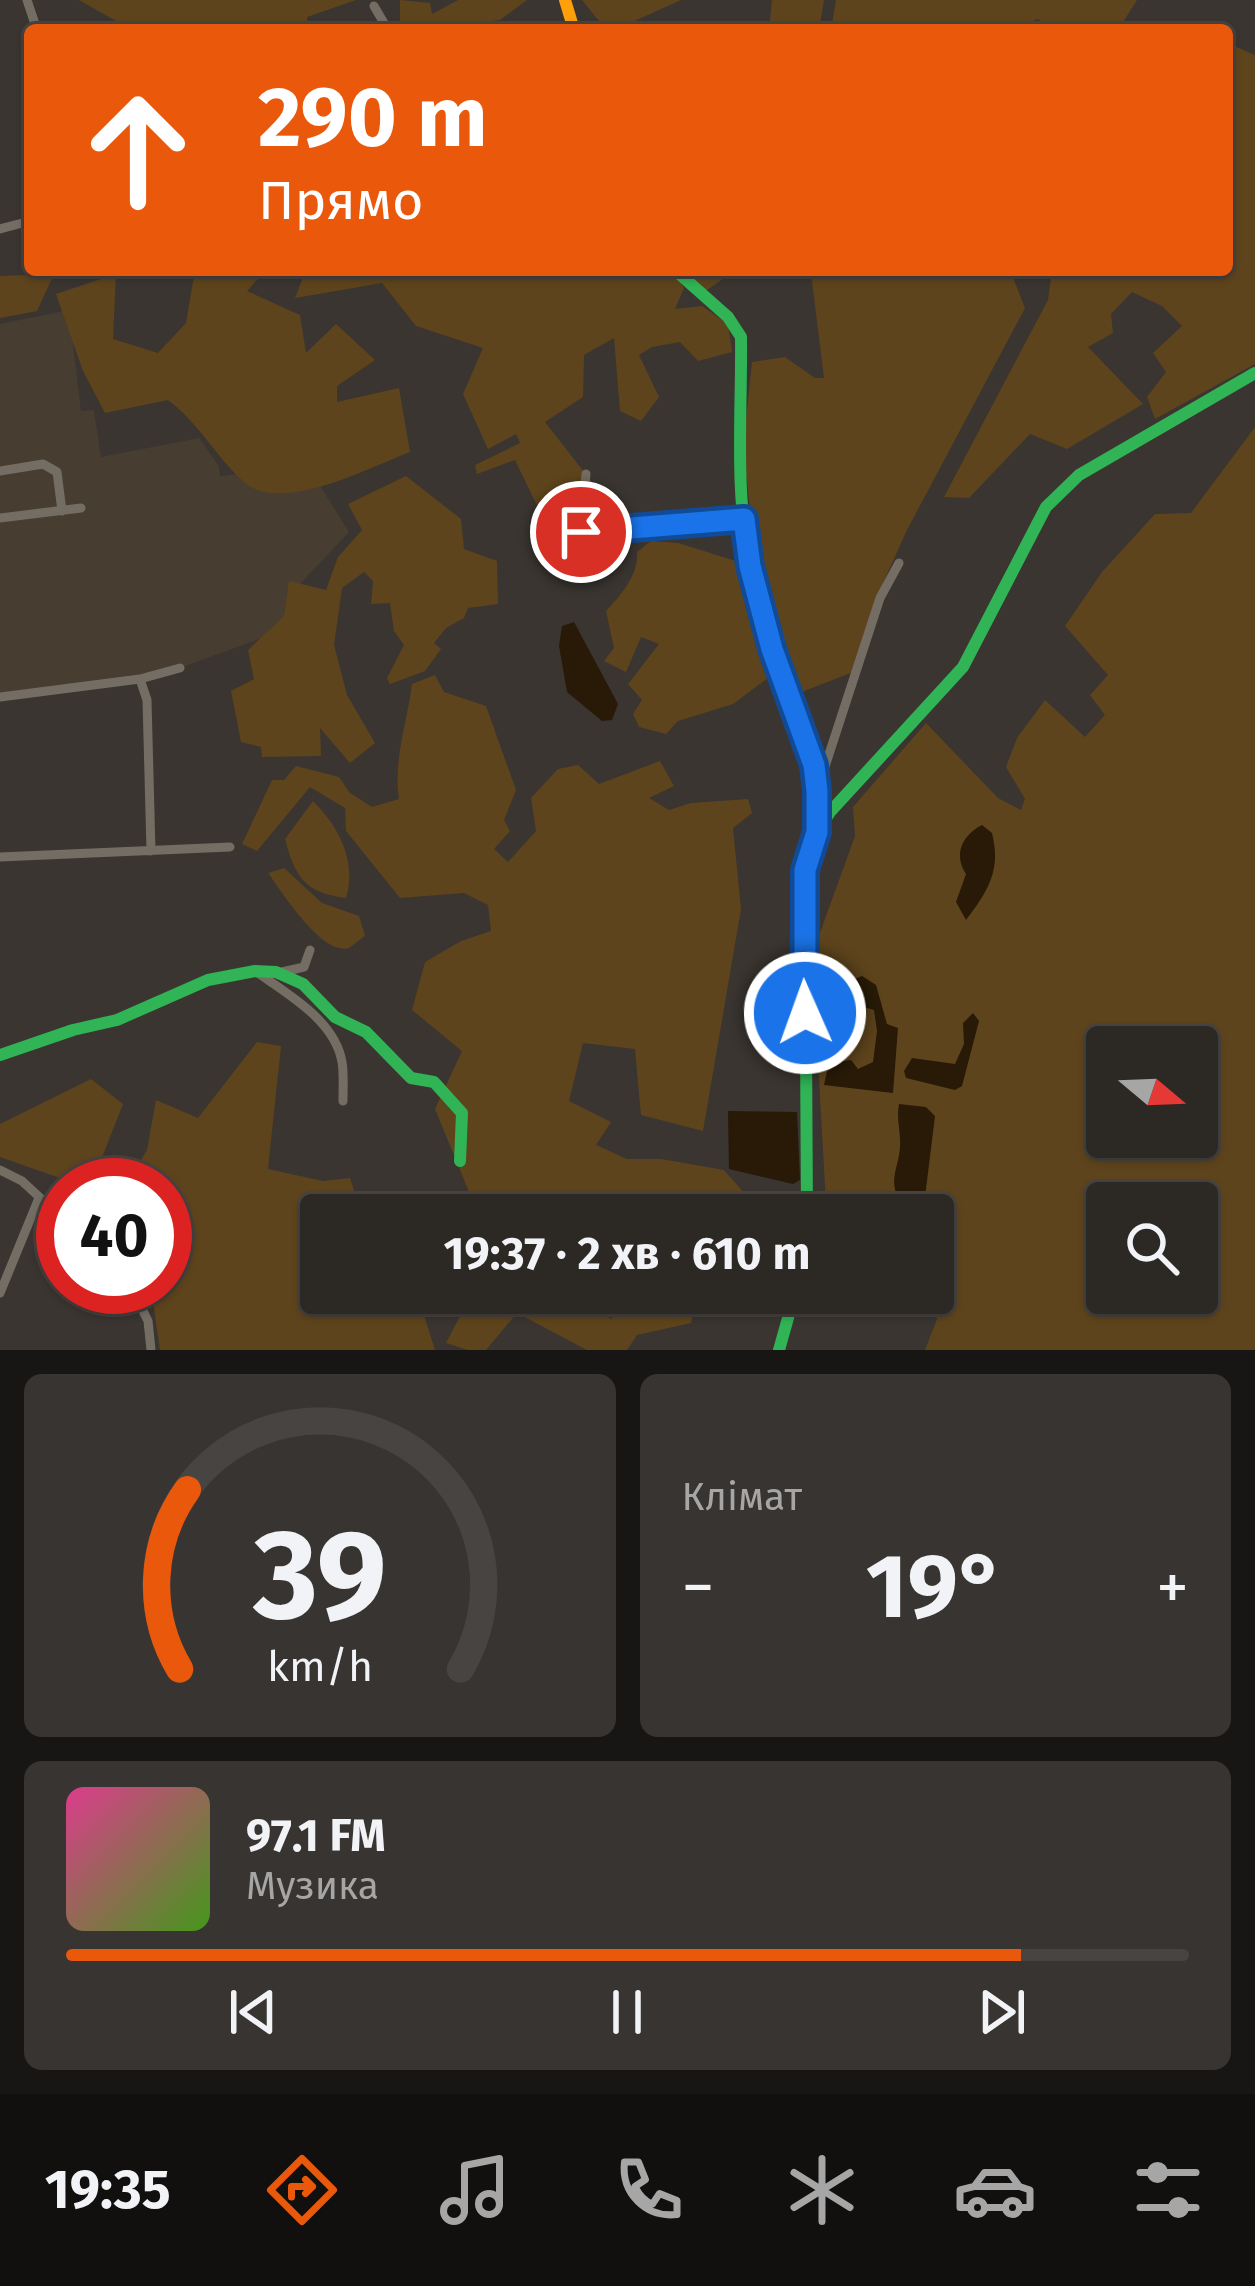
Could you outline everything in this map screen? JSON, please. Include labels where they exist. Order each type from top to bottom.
[{"type":"street","points":[[374,6],[384,24]]},
{"type":"street","points":[[679,276],[734,319],[741,337],[739,475],[750,566],[814,765],[817,832],[805,870],[802,937],[807,1194]]},
{"type":"street","points":[[817,832],[963,667],[1046,507],[1079,475],[1255,373]]},
{"type":"street","points":[[0,471],[43,464],[57,472],[62,511]]},
{"type":"street","points":[[586,474],[581,532],[744,519]]},
{"type":"street","points":[[0,518],[81,508]]},
{"type":"street","points":[[817,795],[880,598],[899,563]]},
{"type":"street","points":[[0,697],[140,679],[180,668]]},
{"type":"street","points":[[140,679],[147,700],[151,851]]},
{"type":"street","points":[[817,795],[835,808]]},
{"type":"street","points":[[0,857],[230,847]]},
{"type":"street","points":[[0,1055],[117,1020],[208,980],[304,968],[310,950]]},
{"type":"street","points":[[255,971],[313,1015],[334,1041],[342,1060],[343,1101]]},
{"type":"street","points":[[276,972],[304,984],[335,1017],[366,1032],[411,1078],[434,1082],[462,1112],[460,1162]]},
{"type":"street","points":[[0,1170],[36,1195]]},
{"type":"street","points":[[0,1293],[36,1205]]},
{"type":"street","points":[[144,1314],[151,1350]]},
{"type":"street","points":[[778,1350],[789,1314]]},
{"type":"shaded area","points":[[79,0],[356,0],[307,17],[308,24],[121,24]]},
{"type":"shaded area","points":[[400,0],[430,3],[432,14],[458,0],[527,0],[500,20],[400,24]]},
{"type":"shaded area","points":[[582,0],[681,0],[628,24],[601,24]]},
{"type":"shaded area","points":[[772,0],[824,0],[820,24],[770,24]]},
{"type":"shaded area","points":[[836,0],[1137,0],[1122,24],[1047,24],[1037,19],[1028,24],[832,24]]},
{"type":"shaded area","points":[[1233,46],[1255,55],[1255,364],[1155,419],[1147,397],[1166,372],[1153,353],[1182,326],[1162,306],[1132,292],[1111,314],[1113,333],[1088,347],[1143,404],[1067,449],[1030,434],[969,498],[944,497],[1048,300],[1051,276],[1233,276]]},
{"type":"shaded area","points":[[0,276],[53,276],[37,311],[0,318]]},
{"type":"shaded area","points":[[116,276],[113,339],[158,353],[186,323],[194,276],[261,276],[247,291],[300,315],[306,353],[336,324],[375,360],[337,386],[337,402],[399,388],[410,452],[326,485],[280,493],[260,491],[244,482],[168,400],[105,413],[83,371],[56,294]]},
{"type":"shaded area","points":[[304,276],[676,276],[684,288],[675,309],[702,306],[728,324],[732,352],[698,361],[680,342],[652,347],[639,355],[659,397],[641,421],[620,411],[614,338],[584,355],[583,397],[545,422],[595,486],[568,528],[545,522],[515,460],[477,474],[475,465],[520,443],[516,434],[488,449],[463,394],[483,348],[416,326],[382,283],[295,298]]},
{"type":"shaded area","points":[[687,276],[749,276],[723,279],[704,292]]},
{"type":"shaded area","points":[[811,276],[1012,276],[1025,308],[907,530],[879,592],[853,672],[794,695],[756,561],[743,448],[752,362],[785,357],[815,378],[824,378]]},
{"type":"shaded area","points":[[69,310],[81,411],[94,410],[101,457],[199,438],[219,466],[220,476],[308,466],[349,532],[301,583],[292,627],[180,668],[0,697],[0,324]]},
{"type":"shaded area","points":[[1255,427],[1255,1350],[925,1350],[935,1314],[954,1314],[954,1194],[825,1194],[812,955],[855,836],[853,807],[926,723],[998,798],[1021,810],[1025,799],[1006,767],[1017,738],[1045,700],[1085,737],[1105,715],[1090,695],[1108,675],[1065,626],[1102,572],[1155,514],[1191,513]]},
{"type":"shaded area","points":[[406,476],[461,519],[464,549],[497,561],[498,604],[468,608],[464,618],[446,628],[434,643],[441,649],[425,671],[390,684],[387,678],[404,645],[394,631],[390,603],[371,604],[373,581],[364,572],[342,588],[334,645],[347,695],[375,743],[350,763],[320,728],[321,756],[262,757],[261,747],[241,742],[231,691],[254,679],[248,650],[284,616],[289,581],[326,590],[338,557],[362,530],[348,504]]},
{"type":"shaded area","points":[[651,541],[678,543],[739,562],[768,678],[733,704],[678,721],[666,734],[639,727],[633,714],[642,700],[628,684],[659,644],[641,637],[626,672],[604,661],[614,648],[606,611],[632,576],[637,552]]},
{"type":"shaded area","points":[[574,622],[618,704],[612,720],[602,721],[567,692],[559,646],[562,626]]},
{"type":"shaded area","points":[[435,675],[444,692],[486,706],[516,790],[504,820],[510,831],[494,849],[508,862],[536,831],[531,798],[558,769],[578,765],[599,784],[660,761],[674,786],[649,798],[669,810],[691,803],[748,799],[752,813],[733,828],[741,909],[703,1131],[641,1115],[635,1049],[583,1043],[569,1101],[611,1122],[596,1145],[627,1159],[661,1159],[724,1170],[745,1194],[470,1194],[435,1109],[462,1051],[412,1010],[425,962],[461,941],[491,931],[488,905],[464,893],[400,898],[346,831],[345,808],[310,787],[257,851],[242,844],[272,780],[284,780],[296,766],[339,777],[350,793],[372,807],[399,799],[399,756],[412,684]]},
{"type":"shaded area","points":[[313,801],[343,845],[349,871],[346,898],[311,887],[289,852],[285,839]]},
{"type":"shaded area","points":[[982,825],[992,833],[994,869],[966,920],[956,902],[966,874],[960,853],[965,840]]},
{"type":"shaded area","points":[[284,868],[322,903],[359,916],[365,936],[349,948],[338,948],[315,933],[268,873]]},
{"type":"shaded area","points":[[862,976],[876,985],[887,1024],[898,1028],[893,1093],[824,1085],[835,1062],[851,1060],[858,1069],[873,1062],[874,1010],[850,998],[855,979]]},
{"type":"shaded area","points":[[973,1013],[979,1021],[962,1086],[955,1090],[906,1078],[904,1071],[912,1058],[955,1064],[964,1044],[963,1023]]},
{"type":"shaded area","points":[[257,1042],[281,1046],[268,1169],[323,1181],[350,1178],[355,1194],[300,1194],[300,1314],[424,1314],[435,1350],[160,1350],[155,1314],[192,1314],[192,1158],[142,1158],[156,1100],[198,1118]]},
{"type":"shaded area","points":[[91,1079],[123,1104],[102,1158],[36,1158],[36,1170],[0,1157],[0,1124]]},
{"type":"shaded area","points":[[899,1104],[926,1107],[935,1116],[925,1194],[896,1192]]},
{"type":"shaded area","points":[[728,1111],[797,1112],[800,1180],[793,1184],[729,1169]]},
{"type":"shaded area","points":[[461,1314],[516,1314],[486,1350],[446,1343]]},
{"type":"shaded area","points":[[519,1314],[603,1314],[611,1319],[615,1314],[693,1314],[691,1323],[637,1335],[627,1350],[587,1350]]},
{"type":"traffic: fast","points":[[682,276],[728,317],[741,337],[746,540],[759,601],[808,761],[817,828]]},
{"type":"traffic: fast","points":[[807,1194],[805,870],[817,832],[963,667],[1046,507],[1079,475],[1255,373]]},
{"type":"traffic: fast","points":[[0,1055],[117,1020],[208,980],[276,972],[303,984],[335,1017],[366,1032],[411,1078],[434,1082],[462,1113],[460,1161]]},
{"type":"traffic: fast","points":[[779,1350],[789,1314]]},
{"type":"traffic: slow","points":[[565,0],[572,24]]},
{"type":"route","points":[[581,532],[744,519],[750,566],[772,649],[814,765],[817,832],[805,870],[802,937],[805,1013]]}]
